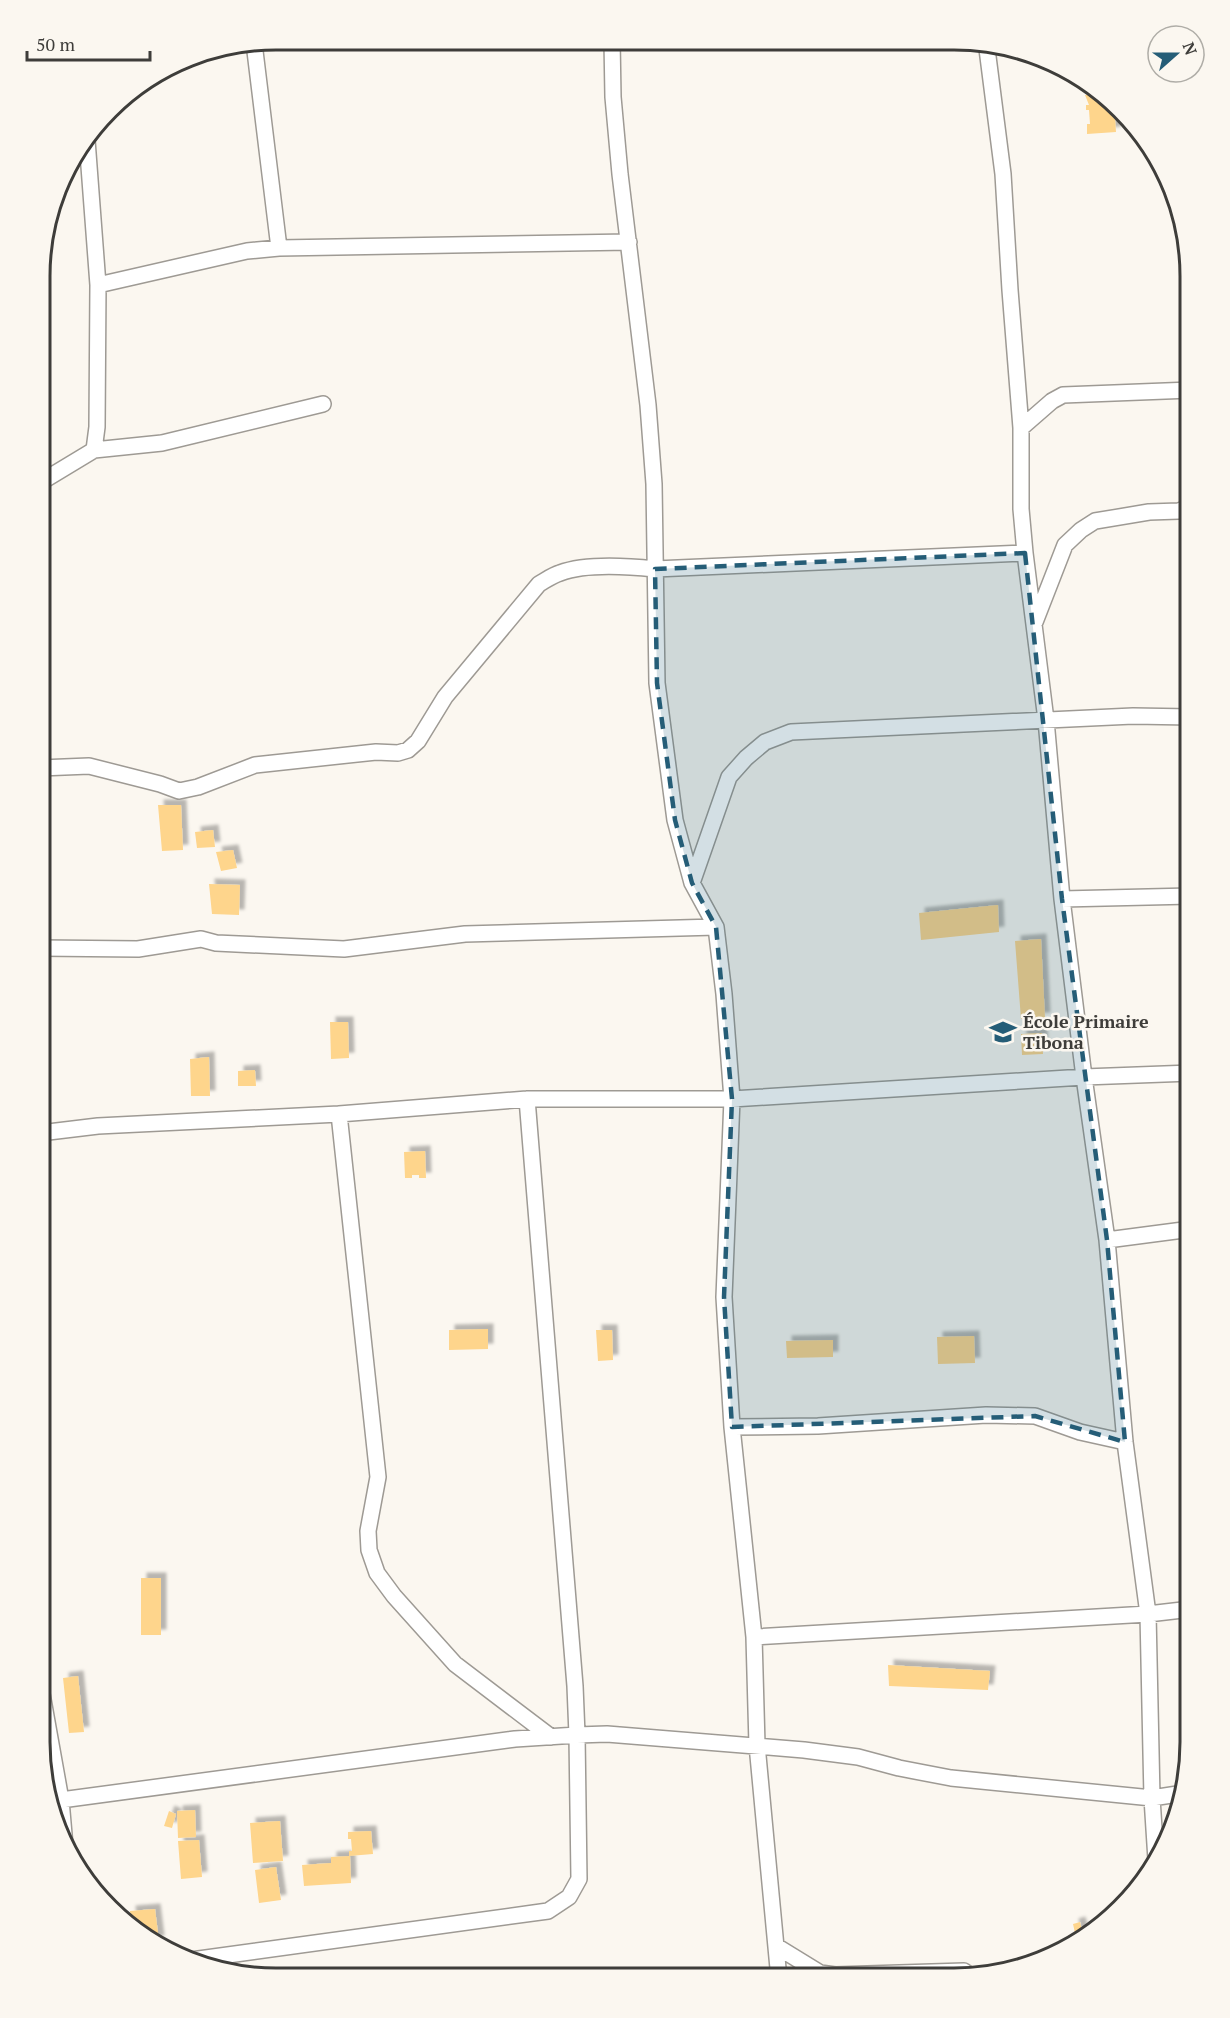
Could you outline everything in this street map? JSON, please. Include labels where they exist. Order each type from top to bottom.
[{"type":"street","points":[[255,50],[279,248]]},
{"type":"street","points":[[612,50],[613,98],[648,405],[652,461],[657,683],[675,820],[692,884],[716,927],[724,994],[732,1099],[724,1297],[732,1427],[754,1637],[758,1745],[778,1968]]},
{"type":"street","points":[[987,52],[1003,174],[1021,428],[1021,509],[1025,553],[1046,720],[1062,899],[1107,1240],[1125,1442],[1148,1614],[1155,1846]]},
{"type":"street","points":[[88,150],[98,285],[97,427],[94,450]]},
{"type":"street","points":[[98,285],[247,251],[279,248],[629,242]]},
{"type":"street","points":[[1021,428],[1052,401],[1064,395],[1180,390]]},
{"type":"street","points":[[50,477],[94,450],[162,443],[323,404]]},
{"type":"street","points":[[1034,626],[1065,545],[1081,530],[1095,521],[1149,512],[1180,511]]},
{"type":"street","points":[[50,768],[89,766],[179,791],[198,787],[255,765],[376,752],[398,753],[408,750],[418,741],[445,697],[539,584],[561,572],[594,567],[629,566],[655,569],[1025,553]]},
{"type":"street","points":[[692,884],[729,777],[765,742],[791,732],[1133,716],[1180,717]]},
{"type":"street","points":[[1062,899],[1180,896]]},
{"type":"street","points":[[50,948],[138,949],[201,939],[216,943],[344,949],[465,934],[716,927]]},
{"type":"street","points":[[50,1132],[98,1126],[339,1114],[527,1099],[732,1099],[1084,1077],[1180,1073]]},
{"type":"street","points":[[206,1957],[548,1911],[569,1897],[579,1879],[575,1686],[527,1099]]},
{"type":"street","points":[[339,1114],[378,1477],[368,1531],[369,1550],[382,1581],[455,1664],[551,1737]]},
{"type":"street","points":[[1107,1240],[1180,1230]]},
{"type":"street","points":[[732,1427],[818,1426],[986,1415],[1035,1416],[1080,1432],[1125,1442]]},
{"type":"street","points":[[754,1637],[1180,1610]]},
{"type":"street","points":[[61,1800],[515,1738],[607,1734],[758,1745],[858,1757],[951,1778],[1152,1798],[1174,1795]]},
{"type":"street","points":[[50,1738],[62,1816]]},
{"type":"street","points":[[776,1946],[812,1968]]},
{"type":"highlighted area","points":[[1025,553],[1062,899],[1107,1240],[1125,1442],[1035,1416],[732,1427],[724,1297],[732,1099],[716,927],[692,883],[675,820],[657,683],[655,569]]},
{"type":"building","points":[[1085,95],[1089,95],[1115,117],[1116,132],[1087,134],[1087,124],[1090,124],[1089,110],[1086,110],[1086,105],[1089,105]]},
{"type":"building","points":[[158,805],[181,805],[183,850],[162,851]]},
{"type":"building","points":[[213,830],[215,847],[197,848],[195,832]]},
{"type":"building","points":[[233,850],[237,868],[221,871],[216,852]]},
{"type":"building","points":[[209,884],[240,885],[239,915],[212,914]]},
{"type":"building","points":[[998,905],[999,932],[921,940],[919,913]]},
{"type":"building","points":[[1041,939],[1045,1018],[1021,1019],[1015,941]]},
{"type":"building","points":[[330,1022],[348,1022],[349,1058],[331,1059]]},
{"type":"building","points":[[1042,1033],[1043,1054],[1022,1055],[1021,1034]]},
{"type":"building","points":[[209,1057],[210,1096],[191,1096],[190,1059]]},
{"type":"building","points":[[255,1070],[256,1086],[238,1086],[238,1071]]},
{"type":"building","points":[[425,1151],[426,1178],[412,1175],[412,1178],[405,1178],[404,1152]]},
{"type":"building","points":[[488,1329],[488,1349],[449,1350],[449,1330]]},
{"type":"building","points":[[596,1330],[612,1330],[613,1360],[598,1361]]},
{"type":"building","points":[[974,1336],[975,1363],[938,1364],[937,1337]]},
{"type":"building","points":[[833,1340],[833,1357],[787,1358],[786,1341]]},
{"type":"building","points":[[141,1578],[161,1578],[161,1635],[141,1635]]},
{"type":"building","points":[[888,1665],[990,1671],[988,1690],[889,1686]]},
{"type":"building","points":[[78,1676],[84,1732],[69,1733],[63,1678]]},
{"type":"building","points":[[195,1810],[196,1837],[178,1838],[177,1811]]},
{"type":"building","points":[[169,1811],[176,1814],[172,1828],[164,1826]]},
{"type":"building","points":[[280,1821],[283,1861],[253,1863],[250,1823]]},
{"type":"building","points":[[371,1831],[373,1854],[349,1856],[349,1851],[352,1851],[348,1832]]},
{"type":"building","points":[[199,1840],[202,1877],[181,1879],[178,1841]]},
{"type":"building","points":[[350,1856],[351,1883],[304,1886],[302,1865],[331,1863],[331,1857]]},
{"type":"building","points":[[276,1867],[281,1900],[259,1903],[255,1870]]},
{"type":"building","points":[[155,1909],[158,1935],[138,1922],[130,1915],[130,1911]]},
{"type":"building","points":[[1080,1922],[1082,1929],[1075,1933],[1073,1924]]},
{"type":"place","name":"École Primaire Tibona","points":[[1003,1032]]}]
